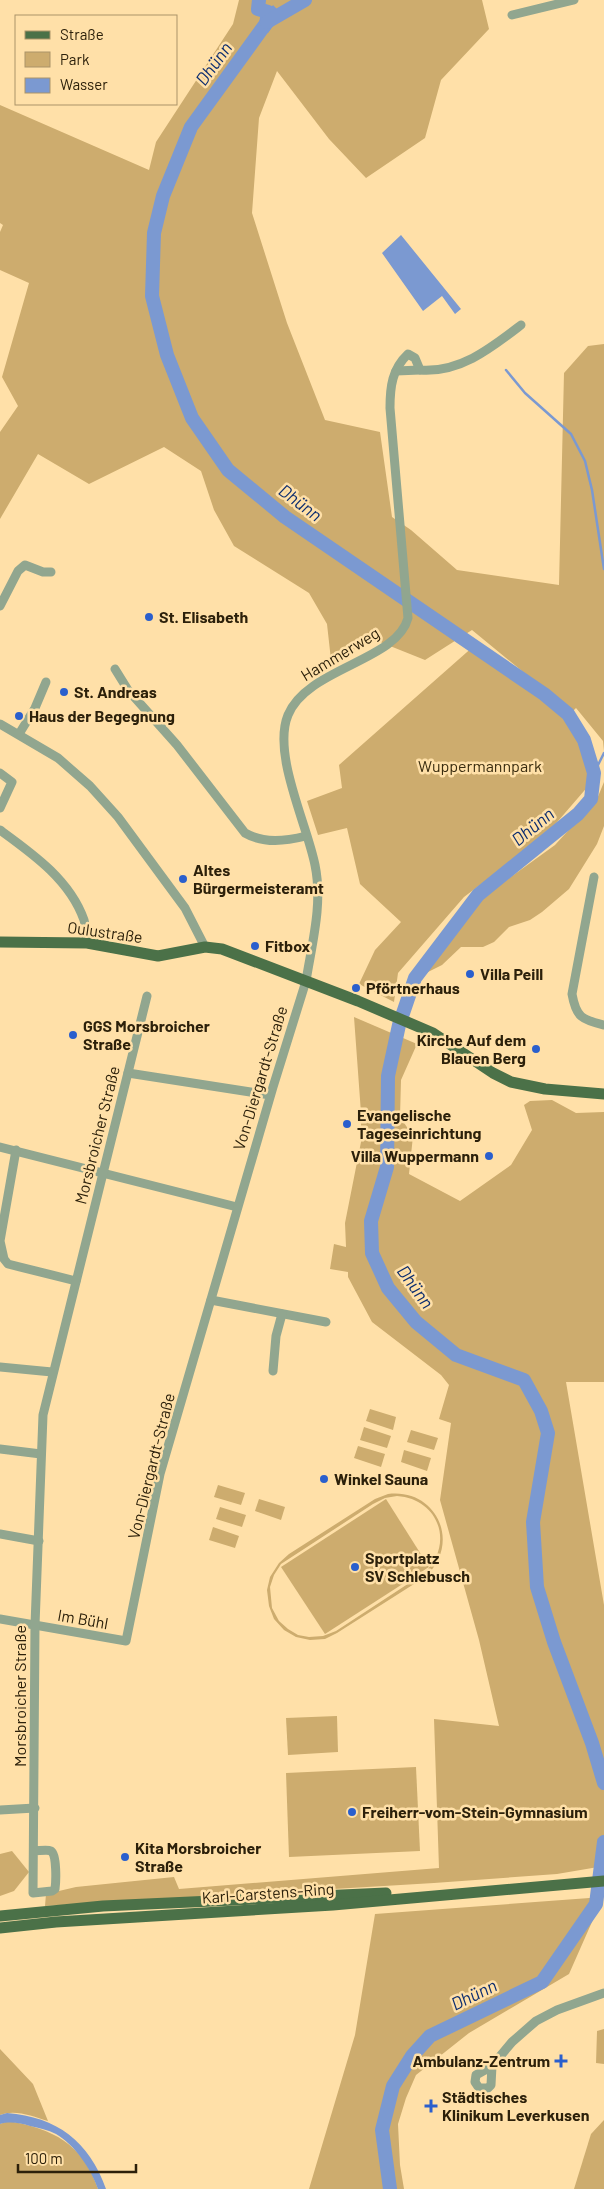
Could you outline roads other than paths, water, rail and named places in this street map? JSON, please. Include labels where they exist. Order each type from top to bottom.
[{"type":"main road","name":"Oulustraße","points":[[0,942],[87,943],[158,956],[205,947]]},
{"type":"main road","points":[[205,947],[232,953],[358,1001],[433,1033],[493,1073],[511,1082],[546,1089],[604,1094]]},
{"type":"main road","name":"Karl-Carstens-Ring","points":[[0,1928],[56,1922],[333,1905],[604,1881]]},
{"type":"main road","name":"Karl-Carstens-Ring","points":[[0,1916],[103,1906],[194,1901],[538,1887]]},
{"type":"street","points":[[512,14],[574,0]]},
{"type":"street","points":[[396,371],[444,369],[486,352],[521,325]]},
{"type":"street","points":[[396,371],[408,354],[414,358],[420,370]]},
{"type":"street","name":"Hammerweg","points":[[306,981],[318,903],[315,865],[287,767],[284,748],[284,727],[287,716],[301,695],[313,686],[377,651],[398,636],[406,625],[408,618],[390,408],[390,387],[396,371]]},
{"type":"street","points":[[0,606],[18,571],[25,565],[42,572],[51,572]]},
{"type":"street","points":[[115,669],[128,690],[177,746],[245,833],[256,839],[276,840],[290,840],[306,836]]},
{"type":"street","points":[[19,734],[35,708],[46,682]]},
{"type":"street","points":[[0,724],[58,758],[90,786],[114,811],[184,908],[205,947]]},
{"type":"street","points":[[0,773],[12,782],[0,808]]},
{"type":"street","points":[[0,830],[64,883],[75,900],[84,921],[87,943]]},
{"type":"street","points":[[594,877],[572,994],[574,1008],[581,1017],[589,1022],[604,1025]]},
{"type":"street","name":"Von-Diergardt-Straße","points":[[126,1641],[160,1474],[270,1095],[306,981]]},
{"type":"street","name":"Morsbroicher Straße","points":[[34,1851],[47,1850],[54,1856],[56,1888],[52,1891],[33,1893],[35,1625],[43,1415],[52,1372],[104,1173],[147,996]]},
{"type":"street","points":[[128,1073],[270,1095]]},
{"type":"street","points":[[0,1147],[238,1207]]},
{"type":"street","points":[[16,1150],[0,1241],[4,1259],[8,1264],[76,1281]]},
{"type":"street","points":[[211,1300],[326,1322]]},
{"type":"street","points":[[274,1371],[276,1336],[282,1314]]},
{"type":"street","points":[[0,1367],[52,1372]]},
{"type":"street","points":[[0,1449],[41,1454]]},
{"type":"street","points":[[0,1534],[39,1541]]},
{"type":"street","name":"Im Bühl","points":[[0,1619],[126,1641]]},
{"type":"street","points":[[0,1810],[35,1808]]},
{"type":"street","points":[[492,2066],[512,2042],[536,2021],[558,2010],[604,1993]]},
{"type":"water","points":[[273,5],[282,14],[268,33],[257,36],[261,11],[268,12]]},
{"type":"water","points":[[401,235],[461,309],[455,314],[442,296],[423,311],[382,253]]},
{"type":"water","points":[[7,2113],[25,2115],[41,2120],[69,2134],[90,2157],[106,2189],[98,2189],[91,2174],[70,2144],[50,2131],[22,2124],[0,2124],[0,2115]]},
{"type":"waterway","name":"Dhünn","points":[[259,0],[258,9],[268,12],[267,22],[191,127],[163,196],[154,233],[152,296],[167,355],[192,418],[228,470],[285,517],[544,694],[568,714],[584,740],[594,773],[591,799],[578,814],[478,895],[415,978],[399,1025],[388,1076],[387,1167],[371,1221],[372,1253],[388,1288],[416,1322],[456,1355],[524,1380],[541,1411],[548,1433],[533,1522],[537,1587],[554,1642],[592,1743],[604,1783]]},
{"type":"waterway","points":[[267,22],[305,0]]},
{"type":"waterway","points":[[506,370],[525,393],[571,434],[585,461],[592,490],[604,569]]},
{"type":"waterway","points":[[594,773],[604,753]]},
{"type":"waterway","name":"Dhünn","points":[[390,2189],[382,2130],[393,2086],[412,2056],[430,2036],[542,1982],[596,1904],[604,1842]]},
{"type":"place","name":"St. Elisabeth","points":[[149,617]]},
{"type":"place","name":"St. Andreas","points":[[64,692]]},
{"type":"place","name":"Haus der Begegnung","points":[[19,716]]},
{"type":"place","name":"Altes Bürgermeisteramt","points":[[183,879]]},
{"type":"place","name":"Fitbox","points":[[255,946]]},
{"type":"place","name":"Villa Peill","points":[[470,974]]},
{"type":"place","name":"Pförtnerhaus","points":[[356,988]]},
{"type":"place","name":"GGS Morsbroicher Straße","points":[[73,1035]]},
{"type":"place","name":"Kirche Auf dem Blauen Berg","points":[[536,1049]]},
{"type":"place","name":"Evangelische Tageseinrichtung","points":[[347,1124]]},
{"type":"place","name":"Villa Wuppermann","points":[[489,1156]]},
{"type":"place","name":"Winkel Sauna","points":[[324,1479]]},
{"type":"place","name":"Sportplatz SV Schlebusch","points":[[355,1567]]},
{"type":"place","name":"Freiherr-vom-Stein-Gymnasium","points":[[352,1812]]},
{"type":"place","name":"Kita Morsbroicher Straße","points":[[125,1857]]},
{"type":"place","name":"Ambulanz-Zentrum","points":[[561,2061]]},
{"type":"place","name":"Städtisches Klinikum Leverkusen","points":[[431,2106]]},
{"type":"park label","name":"Wuppermannpark","points":[[480,766]]}]
